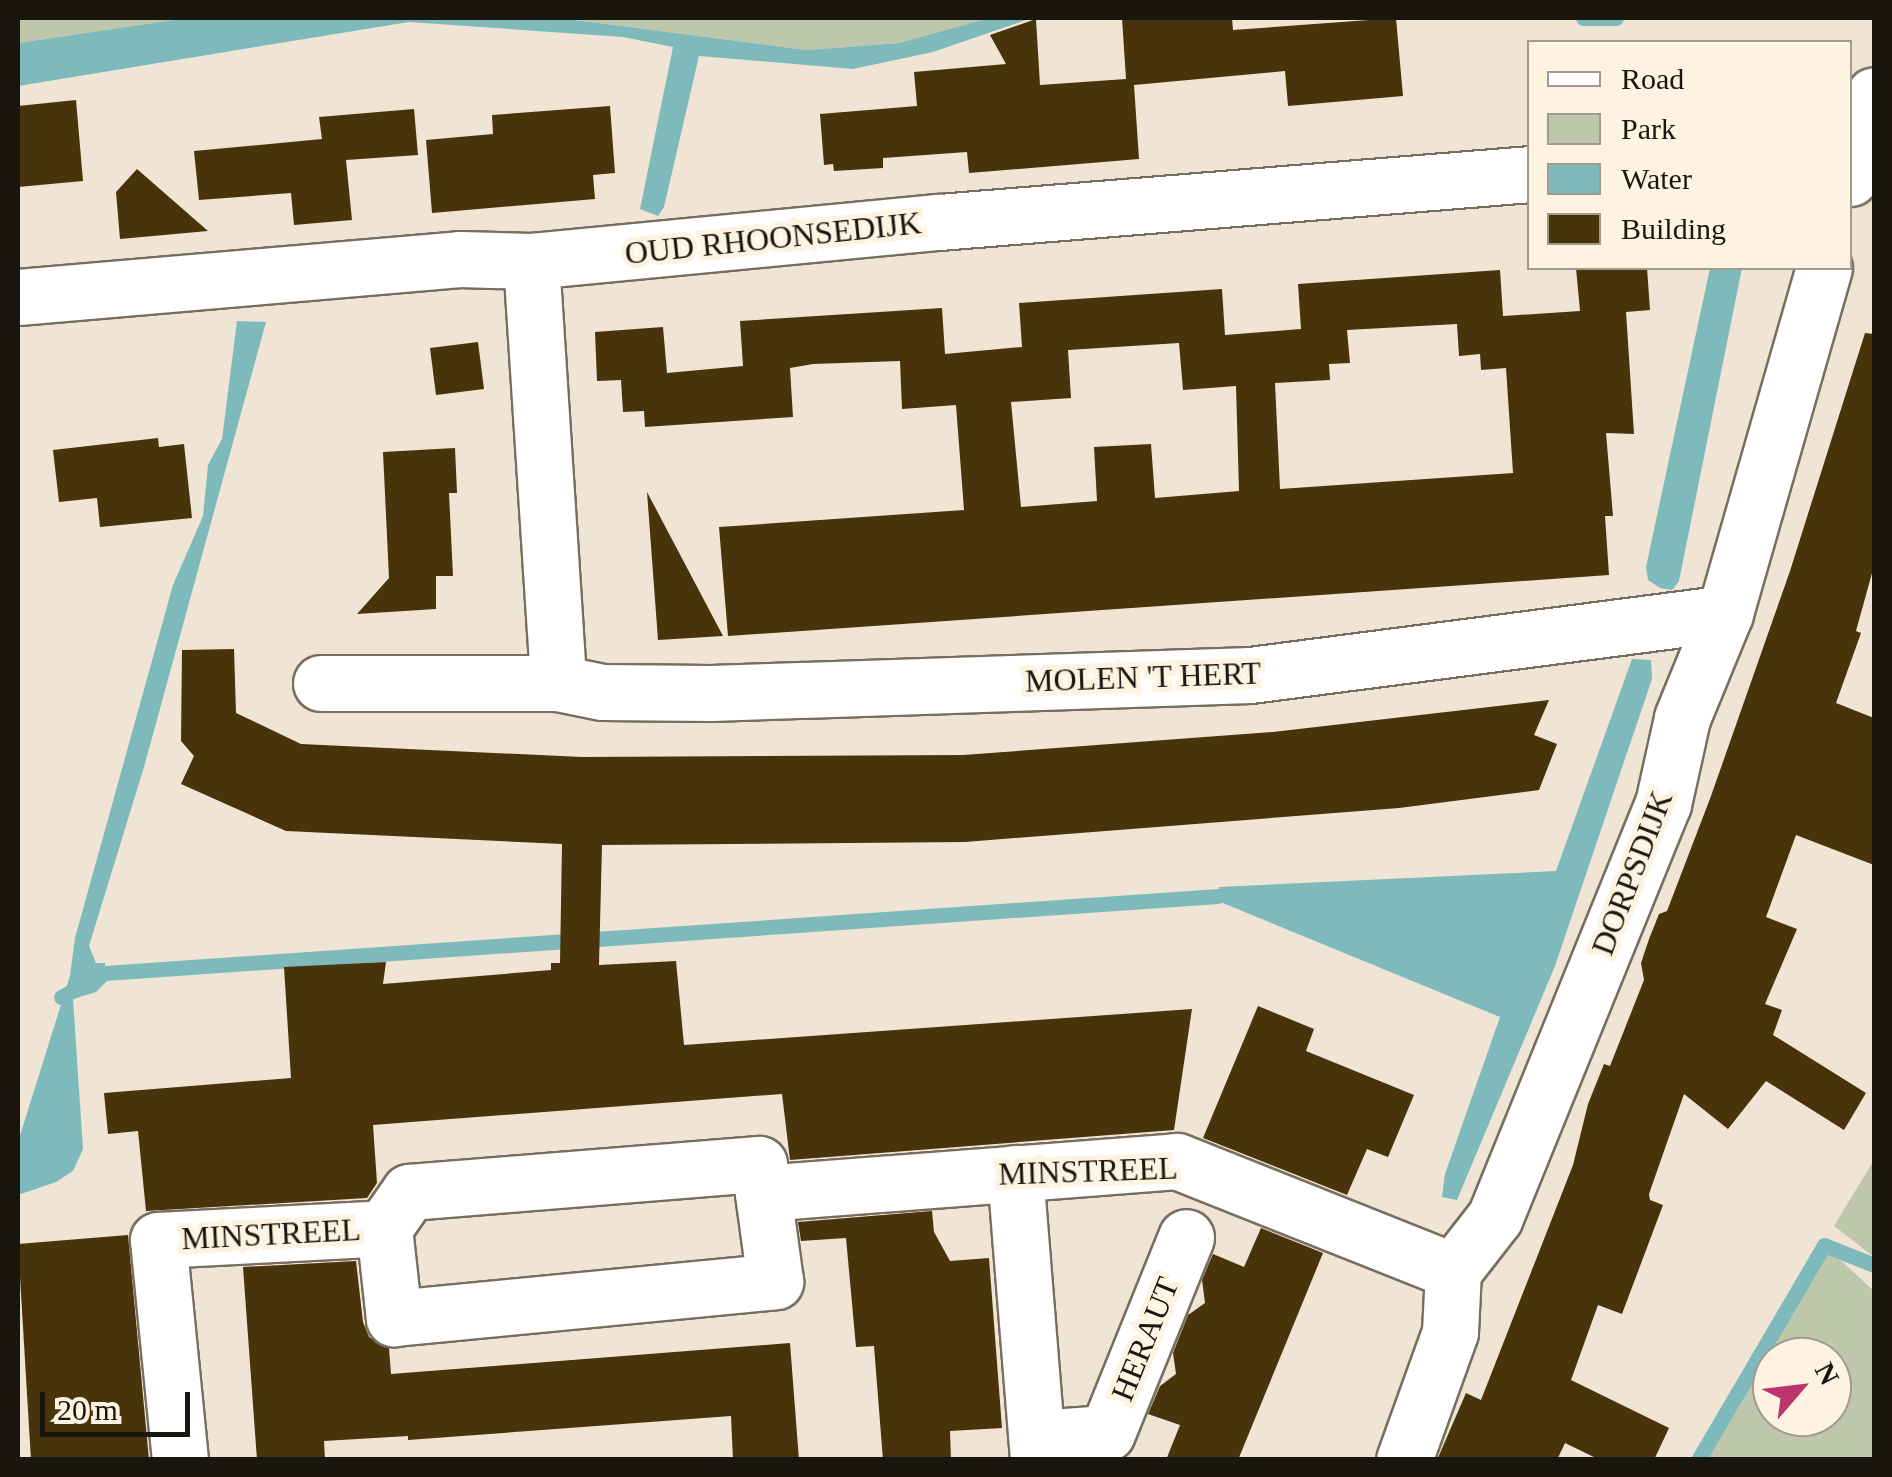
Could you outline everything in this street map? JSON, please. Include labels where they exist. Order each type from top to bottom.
[{"type":"street","points":[[1852,165],[1874,96]]},
{"type":"street","name":"OUD RHOONSEDIJK","points":[[18,297],[459,259],[531,261],[938,222],[1527,174]]},
{"type":"street","points":[[531,261],[558,683]]},
{"type":"street","name":"DORPSDIJK","points":[[1453,1272],[1495,1216],[1663,804],[1682,718],[1725,612],[1823,270]]},
{"type":"street","name":"MOLEN 'T HERT","points":[[321,683],[558,683],[602,692],[710,693],[1250,675],[1725,612]]},
{"type":"street","name":"MINSTREEL","points":[[763,1193],[1177,1161],[1453,1272]]},
{"type":"street","name":"MINSTREEL","points":[[759,1164],[775,1281],[394,1318],[384,1228],[408,1192],[759,1164]]},
{"type":"street","name":"HERAUT","points":[[1015,1173],[1038,1449],[1107,1432],[1186,1237]]},
{"type":"street","name":"MINSTREEL","points":[[180,1460],[158,1240],[384,1228]]},
{"type":"street","points":[[1404,1460],[1450,1332],[1453,1272]]},
{"type":"green space","points":[[18,18],[187,18],[18,43]]},
{"type":"green space","points":[[559,18],[989,18],[899,43],[807,50]]},
{"type":"green space","points":[[1874,1160],[1874,1257],[1834,1226]]},
{"type":"green space","points":[[1824,1245],[1874,1291],[1874,1459],[1698,1459],[1752,1367],[1752,1437],[1852,1437],[1852,1337],[1770,1337]]},
{"type":"water","points":[[187,18],[559,18],[807,50],[899,43],[989,18],[1032,18],[933,52],[853,69],[699,56],[664,207],[658,216],[640,209],[673,47],[623,37],[409,22],[18,86],[18,43]]},
{"type":"water","points":[[1710,270],[1742,270],[1679,581],[1672,590],[1660,588],[1648,580],[1646,567]]},
{"type":"water","points":[[237,321],[266,322],[144,767],[89,946],[96,963],[105,963],[105,983],[96,992],[73,999],[83,1149],[73,1171],[56,1182],[18,1195],[18,1142],[70,976],[75,938],[173,585],[203,516],[208,465],[222,439]]},
{"type":"water","points":[[1632,659],[1651,660],[1652,679],[1555,966],[1457,1200],[1442,1197],[1445,1174],[1500,1017],[1218,901],[1219,887],[1556,871]]},
{"type":"building","points":[[1122,18],[1232,18],[1233,30],[1396,18],[1403,96],[1288,106],[1285,71],[1134,85],[1139,159],[969,173],[967,152],[883,158],[883,168],[834,171],[833,164],[824,165],[820,114],[917,106],[914,72],[1006,64],[990,35],[1036,19],[1040,85],[1126,79]]},
{"type":"building","points":[[76,100],[83,181],[18,187],[18,106]]},
{"type":"building","points":[[610,106],[615,173],[593,175],[595,199],[432,213],[426,140],[493,134],[492,115]]},
{"type":"building","points":[[414,109],[418,155],[346,160],[352,220],[294,225],[291,193],[199,200],[194,151],[322,139],[319,117]]},
{"type":"building","points":[[137,169],[208,231],[120,239],[116,192]]},
{"type":"building","points":[[1500,270],[1503,316],[1580,311],[1576,270],[1647,270],[1650,310],[1626,312],[1634,434],[1606,433],[1613,516],[1605,516],[1609,575],[728,636],[719,527],[964,510],[956,405],[902,409],[900,361],[813,364],[790,368],[793,417],[645,427],[644,411],[623,412],[621,380],[597,381],[595,332],[663,327],[667,373],[743,366],[740,321],[942,308],[945,354],[1022,347],[1019,303],[1222,289],[1225,335],[1301,329],[1298,284]],"holes":[[[1457,324],[1459,356],[1480,354],[1481,370],[1506,368],[1513,473],[1280,489],[1275,383],[1330,380],[1329,364],[1350,363],[1347,330]],[[1179,343],[1183,390],[1236,386],[1239,491],[1155,498],[1151,444],[1094,447],[1097,501],[1021,507],[1011,402],[1071,398],[1068,350]]]},
{"type":"building","points":[[1865,333],[1874,334],[1874,566],[1856,631],[1861,633],[1836,703],[1874,718],[1874,865],[1796,835],[1766,917],[1797,929],[1765,1004],[1782,1010],[1773,1035],[1866,1093],[1844,1130],[1766,1081],[1728,1129],[1684,1094],[1649,1194],[1650,1200],[1663,1205],[1622,1314],[1598,1305],[1571,1380],[1669,1428],[1654,1460],[1600,1460],[1565,1443],[1557,1460],[1437,1460],[1466,1393],[1481,1400],[1573,1165],[1588,1104],[1604,1064],[1610,1066],[1644,980],[1641,963],[1649,939],[1659,914],[1667,911],[1711,796],[1790,571]]},
{"type":"building","points":[[478,342],[484,389],[436,395],[430,348]]},
{"type":"building","points":[[158,438],[159,447],[184,444],[192,518],[100,527],[97,498],[59,502],[53,450]]},
{"type":"building","points":[[455,448],[457,493],[449,493],[453,576],[436,576],[436,609],[357,614],[389,578],[383,452]]},
{"type":"building","points":[[647,492],[723,636],[658,640]]},
{"type":"building","points":[[234,649],[236,713],[301,744],[582,757],[963,755],[1273,732],[1549,700],[1534,735],[1557,744],[1539,790],[1399,808],[965,842],[602,845],[599,965],[676,961],[684,1045],[1192,1009],[1174,1130],[790,1160],[782,1094],[373,1125],[377,1183],[367,1198],[146,1211],[138,1131],[108,1134],[104,1093],[291,1078],[284,967],[386,962],[383,984],[551,970],[551,963],[560,963],[562,844],[286,831],[181,784],[194,756],[181,741],[182,650]]},
{"type":"building","points":[[1258,1006],[1314,1029],[1306,1051],[1414,1095],[1388,1157],[1367,1149],[1347,1195],[1203,1138]]},
{"type":"building","points":[[932,1211],[934,1232],[950,1261],[989,1258],[1002,1428],[950,1431],[951,1460],[883,1460],[874,1346],[856,1347],[846,1238],[801,1241],[798,1222]]},
{"type":"building","points":[[1261,1228],[1323,1253],[1238,1460],[1166,1460],[1180,1425],[1148,1414],[1160,1386],[1176,1374],[1173,1353],[1188,1315],[1205,1303],[1202,1280],[1213,1254],[1244,1267]]},
{"type":"building","points":[[128,1235],[149,1460],[31,1460],[18,1244]]},
{"type":"building","points":[[356,1261],[363,1322],[369,1337],[389,1348],[391,1374],[790,1343],[799,1460],[733,1460],[731,1416],[408,1440],[408,1436],[324,1441],[325,1460],[257,1460],[243,1267]]},
{"type":"waterway","points":[[1583,18],[1616,18]]},
{"type":"waterway","points":[[61,997],[105,973],[1218,896]]},
{"type":"waterway","points":[[1698,1460],[1824,1245],[1874,1265]]}]
